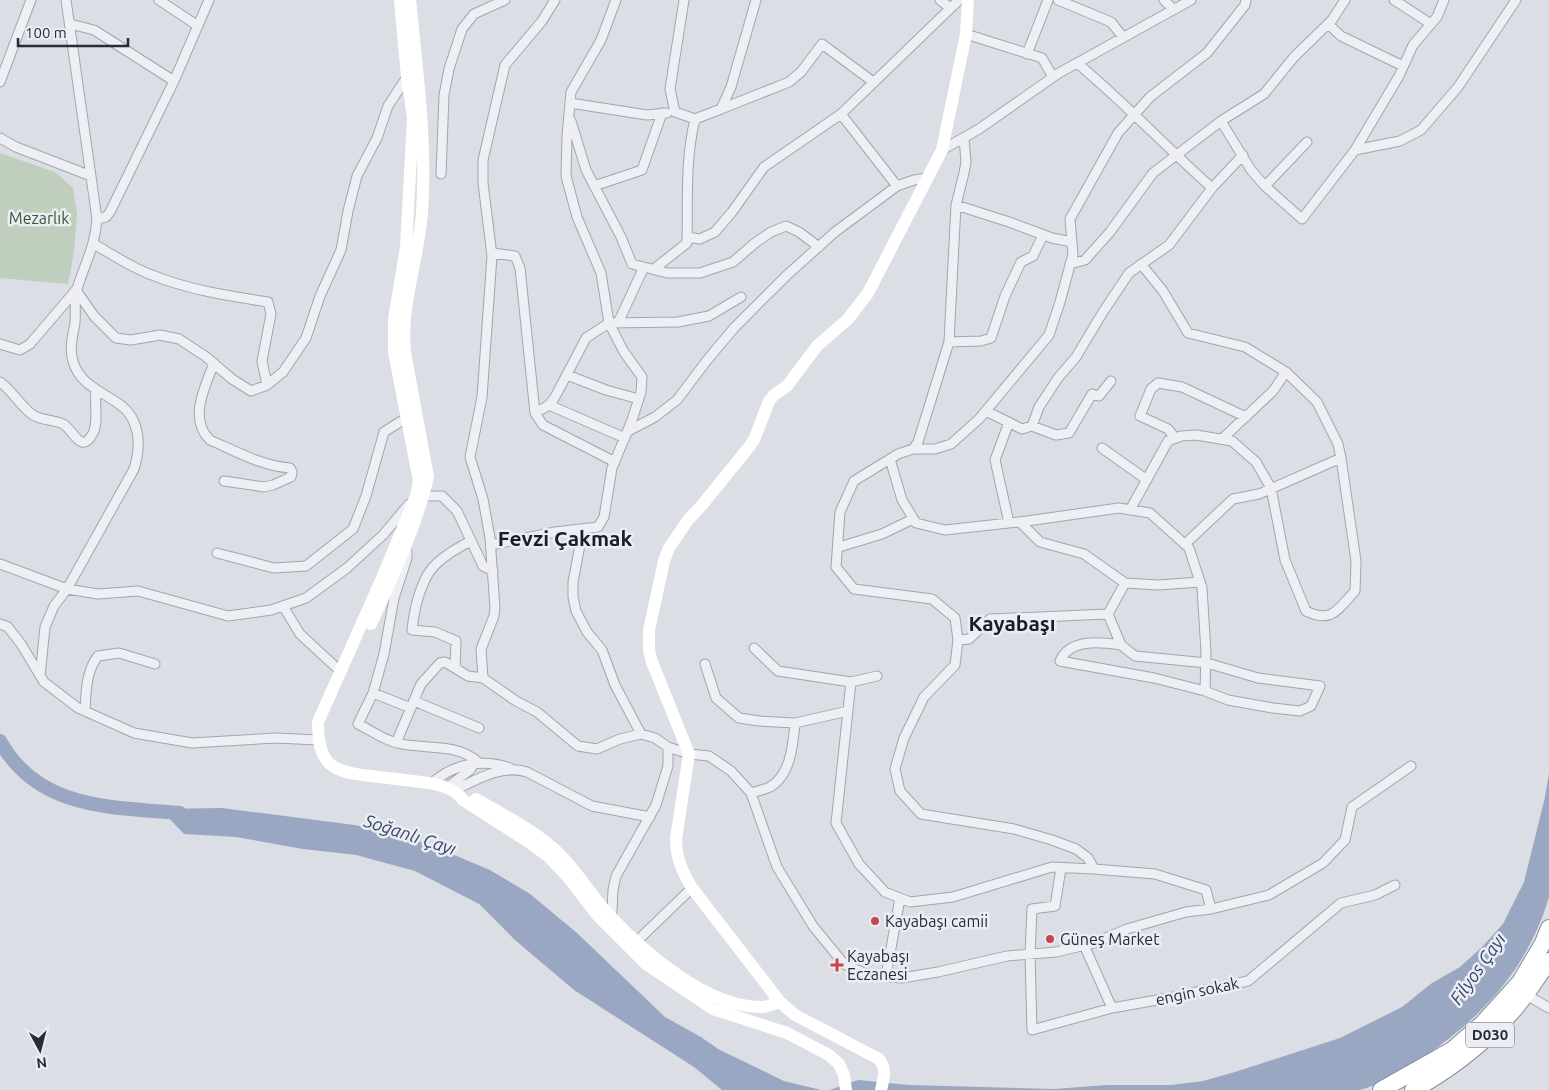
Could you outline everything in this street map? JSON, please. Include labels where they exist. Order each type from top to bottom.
[{"type":"highway","name":"D030","points":[[1381,1090],[1452,1050],[1482,1024],[1520,982],[1543,943],[1549,928]]},
{"type":"highway","name":"D030","points":[[1413,1090],[1432,1080],[1476,1049],[1511,1013],[1549,961]]},
{"type":"street","points":[[0,82],[31,0]]},
{"type":"street","points":[[0,344],[20,350],[30,344],[76,290],[94,244],[97,219],[66,0]]},
{"type":"street","points":[[158,0],[198,26]]},
{"type":"street","points":[[97,219],[106,217],[110,212],[174,81],[209,0]]},
{"type":"street","points":[[318,740],[406,546],[420,496],[419,481],[394,352],[394,319],[406,247],[413,118],[400,0]]},
{"type":"street","points":[[410,0],[423,131],[424,173],[418,248],[403,333],[428,477],[318,722],[318,740],[324,757],[341,772],[431,784],[467,794],[526,828],[549,844],[568,864],[607,919],[646,964],[713,1009],[786,1034],[829,1055],[838,1064],[844,1075],[846,1090]]},
{"type":"street","points":[[442,174],[444,95],[449,69],[462,29],[474,14],[505,0]]},
{"type":"street","points":[[483,678],[481,649],[494,616],[495,608],[493,571],[491,545],[483,500],[470,457],[482,398],[492,253],[483,183],[483,160],[505,66],[542,21],[555,0]]},
{"type":"street","points":[[491,545],[555,532],[598,528],[604,517],[612,468],[627,434],[639,399],[642,377],[624,352],[601,273],[577,217],[566,176],[572,92],[601,40],[616,0]]},
{"type":"street","points":[[674,112],[670,89],[684,0]]},
{"type":"street","points":[[721,109],[731,86],[756,0]]},
{"type":"street","points":[[940,0],[950,8]]},
{"type":"street","points":[[687,237],[700,239],[715,232],[732,212],[764,167],[841,114],[872,81],[958,0]]},
{"type":"street","points":[[881,1090],[885,1074],[884,1066],[879,1059],[871,1053],[795,1015],[780,1002],[692,888],[680,865],[676,853],[676,839],[689,754],[649,650],[649,630],[664,562],[669,548],[682,527],[754,440],[769,402],[774,395],[787,386],[818,346],[848,319],[868,294],[942,150],[966,34],[968,0]]},
{"type":"street","points":[[1027,54],[1048,0]]},
{"type":"street","points":[[1058,0],[1111,22],[1123,37]]},
{"type":"street","points":[[1164,0],[1173,9]]},
{"type":"street","points":[[942,150],[997,117],[1053,77],[1191,0]]},
{"type":"street","points":[[1094,869],[1088,858],[1076,849],[1052,840],[1014,829],[921,814],[900,791],[895,769],[904,738],[924,697],[955,664],[958,640],[955,618],[932,599],[854,589],[836,567],[839,547],[840,512],[854,480],[898,454],[913,449],[935,450],[951,444],[980,419],[1049,335],[1072,254],[1070,219],[1118,132],[1150,97],[1207,53],[1246,0]]},
{"type":"street","points":[[1070,264],[1085,260],[1110,232],[1153,173],[1221,121],[1264,94],[1294,57],[1328,24],[1346,0]]},
{"type":"street","points":[[1394,0],[1432,24]]},
{"type":"street","points":[[1221,121],[1251,170],[1265,186],[1302,219],[1356,150],[1413,45],[1437,17],[1444,0]]},
{"type":"street","points":[[1356,150],[1400,141],[1421,130],[1458,86],[1516,0]]},
{"type":"street","points":[[70,24],[94,30],[174,81]]},
{"type":"street","points":[[1328,24],[1341,36],[1403,66]]},
{"type":"street","points":[[966,34],[1042,58],[1053,77]]},
{"type":"street","points":[[570,103],[647,115],[674,112],[694,119],[789,82],[801,72],[822,44],[872,81]]},
{"type":"street","points":[[1077,63],[1135,114],[1176,156],[1212,188]]},
{"type":"street","points":[[76,290],[94,316],[116,338],[131,340],[160,335],[179,338],[232,379],[251,391],[267,385],[283,372],[306,338],[320,296],[341,250],[357,176],[377,138],[388,106],[407,77]]},
{"type":"street","points":[[594,186],[642,170],[662,113]]},
{"type":"street","points":[[841,114],[897,186]]},
{"type":"street","points":[[569,116],[586,170],[632,264],[667,273],[700,273],[733,262],[771,232],[786,226],[799,232],[819,247]]},
{"type":"street","points":[[654,269],[687,243],[688,169],[690,137],[694,119]]},
{"type":"street","points":[[0,138],[16,147],[91,176]]},
{"type":"street","points":[[913,449],[918,442],[949,342],[956,205],[964,173],[964,138]]},
{"type":"street","points":[[1265,186],[1307,142]]},
{"type":"street","points":[[1032,426],[1039,407],[1058,378],[1076,358],[1129,273],[1169,246],[1212,188],[1243,155]]},
{"type":"street","points":[[550,406],[627,434],[655,418],[677,400],[734,328],[786,276],[835,232],[897,186],[927,178]]},
{"type":"street","points":[[956,205],[1043,235],[1072,242]]},
{"type":"street","points":[[949,342],[982,341],[991,338],[1005,296],[1021,262],[1033,256],[1043,235]]},
{"type":"street","points":[[94,244],[158,278],[230,296],[268,302],[271,314],[262,361],[267,385]]},
{"type":"street","points":[[492,253],[516,256],[520,268],[535,413],[543,425],[615,462]]},
{"type":"street","points":[[1130,510],[1168,441],[1181,436],[1196,435],[1232,441],[1256,462],[1271,488],[1285,560],[1306,611],[1319,617],[1333,614],[1355,591],[1356,561],[1341,458],[1338,444],[1317,402],[1286,372],[1245,347],[1188,333],[1163,291],[1141,264]]},
{"type":"street","points":[[614,323],[644,267]]},
{"type":"street","points":[[40,676],[46,627],[54,606],[67,589],[134,470],[138,456],[139,442],[136,427],[129,414],[121,404],[96,390],[83,380],[72,360],[71,347],[76,310],[76,290]]},
{"type":"street","points":[[535,413],[550,406],[586,338],[614,323],[678,322],[709,316],[741,297]]},
{"type":"street","points":[[214,364],[199,413],[199,421],[205,435],[210,440],[260,462],[276,467],[290,468],[292,472],[291,477],[269,486],[224,481]]},
{"type":"street","points":[[1222,439],[1273,390],[1286,372]]},
{"type":"street","points":[[567,375],[606,390],[639,399]]},
{"type":"street","points":[[986,411],[1022,429],[1032,426],[1056,435],[1068,433],[1092,394],[1099,396],[1112,381]]},
{"type":"street","points":[[0,382],[33,415],[40,419],[64,424],[81,443],[86,442],[91,437],[95,428],[96,390]]},
{"type":"street","points":[[1175,438],[1168,429],[1140,416],[1151,389],[1158,383],[1182,387],[1246,417]]},
{"type":"street","points":[[217,553],[274,568],[306,566],[353,529],[366,496],[384,432],[406,418]]},
{"type":"street","points":[[1009,422],[994,460],[1009,523]]},
{"type":"street","points":[[1102,448],[1147,480]]},
{"type":"street","points":[[1185,544],[1233,499],[1259,494],[1341,458]]},
{"type":"street","points":[[890,459],[902,500],[916,523],[945,530],[1119,508],[1150,513],[1189,548],[1202,588],[1207,663],[1205,691]]},
{"type":"street","points":[[0,564],[67,589],[98,594],[138,591],[228,616],[272,610],[306,598],[347,568],[420,496],[442,496],[457,511],[483,566],[493,571]]},
{"type":"street","points":[[839,547],[882,534],[913,519]]},
{"type":"street","points":[[1020,522],[1040,542],[1084,554],[1125,583],[1158,585],[1200,582]]},
{"type":"street","points":[[583,529],[573,582],[573,597],[576,611],[586,632],[602,650],[615,685],[641,734]]},
{"type":"street","points":[[455,668],[456,641],[435,632],[412,630],[414,610],[429,573],[449,553],[471,540]]},
{"type":"street","points":[[406,546],[407,558],[394,598],[384,654],[372,693],[358,724],[396,743],[459,751],[472,756],[476,764]]},
{"type":"street","points":[[1108,614],[1125,583]]},
{"type":"street","points":[[283,606],[300,634],[340,671]]},
{"type":"street","points":[[958,640],[969,639],[990,619],[1108,614]]},
{"type":"street","points":[[1108,614],[1121,645],[1135,656],[1207,663],[1258,678],[1320,686],[1310,706],[1300,711],[1228,700],[1205,691],[1131,673],[1060,660],[1066,651],[1081,645],[1099,642],[1121,645]]},
{"type":"street","points":[[0,624],[8,627],[21,644],[44,682],[78,708],[134,733],[192,743],[276,738],[318,740]]},
{"type":"street","points":[[754,648],[778,671],[851,682],[877,676]]},
{"type":"street","points":[[85,711],[87,679],[92,663],[98,656],[119,653],[155,664]]},
{"type":"street","points":[[1131,673],[1135,656]]},
{"type":"street","points":[[396,743],[421,684],[440,663],[445,662],[468,676],[483,678],[516,701],[537,712],[578,746],[597,749],[641,734],[655,738],[668,746],[689,754],[709,756],[731,771],[750,793],[777,867],[814,926],[844,964],[869,975],[902,978],[938,972],[1007,956],[1056,952],[1084,945],[1186,912],[1211,909],[1269,895],[1322,863],[1345,840],[1352,807],[1410,766]]},
{"type":"street","points":[[705,664],[716,698],[739,718],[795,723],[848,711]]},
{"type":"street","points":[[851,682],[836,822],[859,864],[885,892],[910,902],[952,897],[1052,867],[1094,869],[1155,874],[1206,890],[1211,909]]},
{"type":"street","points":[[372,693],[412,704],[479,728]]},
{"type":"street","points":[[750,793],[770,787],[783,774],[792,752],[795,723]]},
{"type":"street","points":[[607,919],[613,904],[616,876],[656,805],[668,766],[668,746]]},
{"type":"street","points":[[453,791],[476,764]]},
{"type":"street","points":[[431,784],[450,770],[464,765],[498,764],[527,772],[592,806],[650,817]]},
{"type":"street","points":[[453,791],[492,773],[512,769]]},
{"type":"street","points":[[1030,954],[1032,909],[1055,906],[1061,868]]},
{"type":"street","name":"engin sokak","points":[[1030,954],[1032,1030],[1112,1008],[1174,997],[1248,980],[1340,903],[1375,895],[1395,885]]},
{"type":"street","points":[[637,941],[692,888]]},
{"type":"street","points":[[886,976],[900,898]]},
{"type":"street","points":[[607,919],[699,989],[728,1000],[763,1007],[780,1002]]},
{"type":"street","points":[[1084,945],[1112,1008]]},
{"type":"street","points":[[1525,994],[1549,1008]]},
{"type":"street","points":[[758,1024],[763,1007]]},
{"type":"street","points":[[786,1034],[795,1015]]},
{"type":"green space","name":"Mezarlık","points":[[0,153],[55,172],[73,188],[77,214],[74,252],[68,284],[0,278]]},
{"type":"water","name":"Filyos Çayı","points":[[1549,773],[1549,897],[1529,946],[1500,989],[1464,1026],[1421,1059],[1376,1084],[1360,1090],[830,1090],[858,1080],[909,1085],[1054,1089],[1107,1085],[1171,1085],[1203,1081],[1340,1038],[1402,1007],[1432,983],[1460,967],[1503,924],[1524,882]]},
{"type":"water","points":[[222,808],[386,831],[428,844],[490,870],[530,894],[577,933],[665,1017],[718,1049],[784,1081],[821,1090],[722,1090],[694,1067],[574,990],[515,940],[479,904],[415,871],[356,855],[303,849],[236,837],[184,834],[160,809]]},
{"type":"waterway","name":"Soğanlı Çayı","points":[[0,741],[16,764],[35,781],[56,793],[79,801],[103,806],[180,813]]},
{"type":"place","name":"Kayabaşı camii","points":[[875,921]]},
{"type":"place","name":"Güneş Market","points":[[1050,939]]},
{"type":"place","name":"Kayabaşı Eczanesi","points":[[837,965]]},
{"type":"district","name":"Fevzi Çakmak","points":[[565,539]]},
{"type":"district","name":"Kayabaşı","points":[[1012,624]]}]
